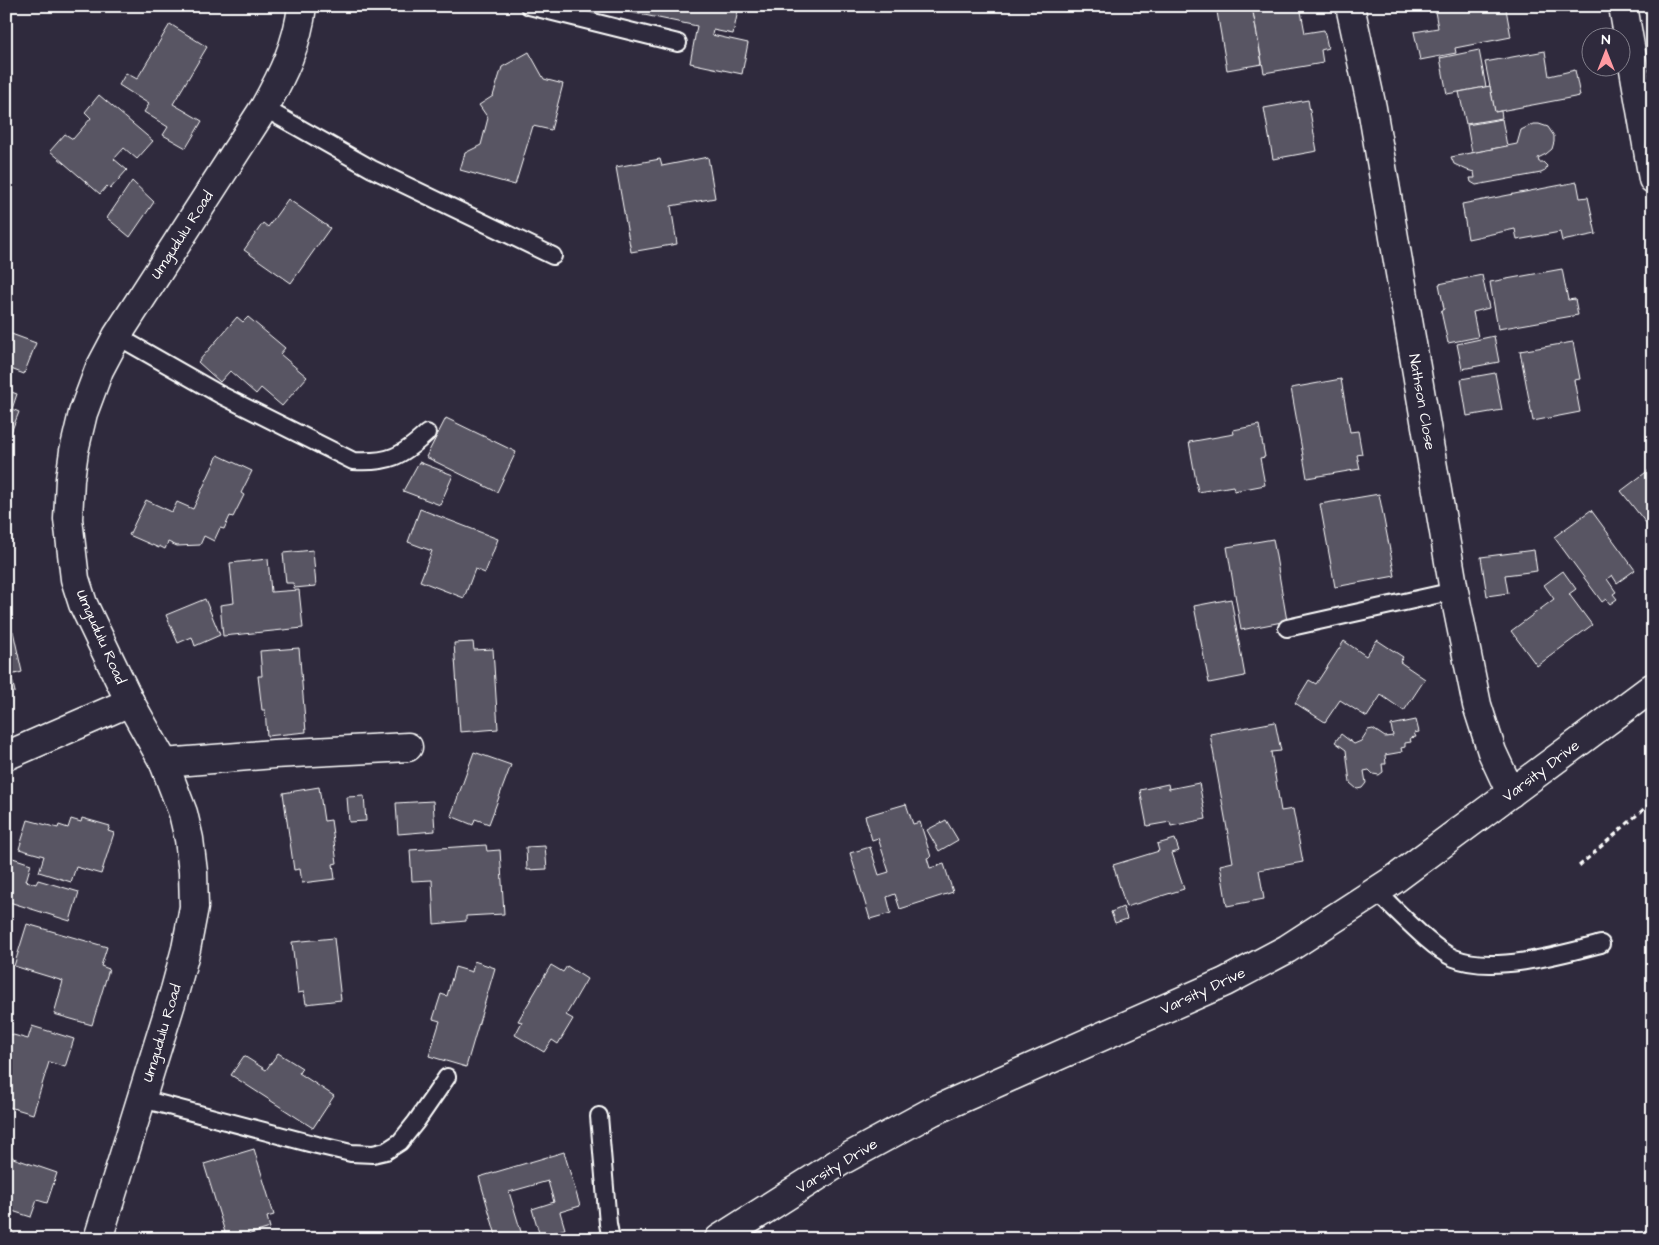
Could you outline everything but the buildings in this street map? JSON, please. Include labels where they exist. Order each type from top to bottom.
[{"type":"street","name":"Umgudulu Road","points":[[98,1239],[186,949],[194,907],[193,872],[184,813],[164,763],[130,702],[83,604],[75,579],[68,519],[70,479],[74,451],[83,414],[99,370],[117,336],[264,108],[282,75],[294,44],[302,6]]},
{"type":"street","name":"Nathson Close","points":[[1350,6],[1372,108],[1454,591],[1477,705],[1492,752],[1511,793]]},
{"type":"street","points":[[1623,6],[1653,179]]},
{"type":"street","name":"Varsity Drive","points":[[719,1239],[843,1160],[933,1111],[1225,982],[1286,949],[1376,892],[1653,687]]},
{"type":"street","points":[[6,756],[130,702]]},
{"type":"street","points":[[164,763],[274,754],[408,747]]},
{"type":"lane","points":[[529,6],[678,43]]},
{"type":"lane","points":[[264,108],[372,169],[553,256]]},
{"type":"lane","points":[[117,336],[219,394],[353,460],[375,462],[395,456],[412,446],[427,433]]},
{"type":"lane","points":[[1287,628],[1454,591]]},
{"type":"lane","points":[[1376,892],[1433,944],[1454,958],[1472,963],[1507,963],[1551,957],[1601,944]]},
{"type":"lane","points":[[142,1099],[317,1146],[351,1153],[373,1154],[386,1151],[400,1142],[447,1077]]},
{"type":"lane","points":[[599,1116],[608,1224],[611,1239]]},
{"type":"path","points":[[1579,866],[1653,801]]}]
